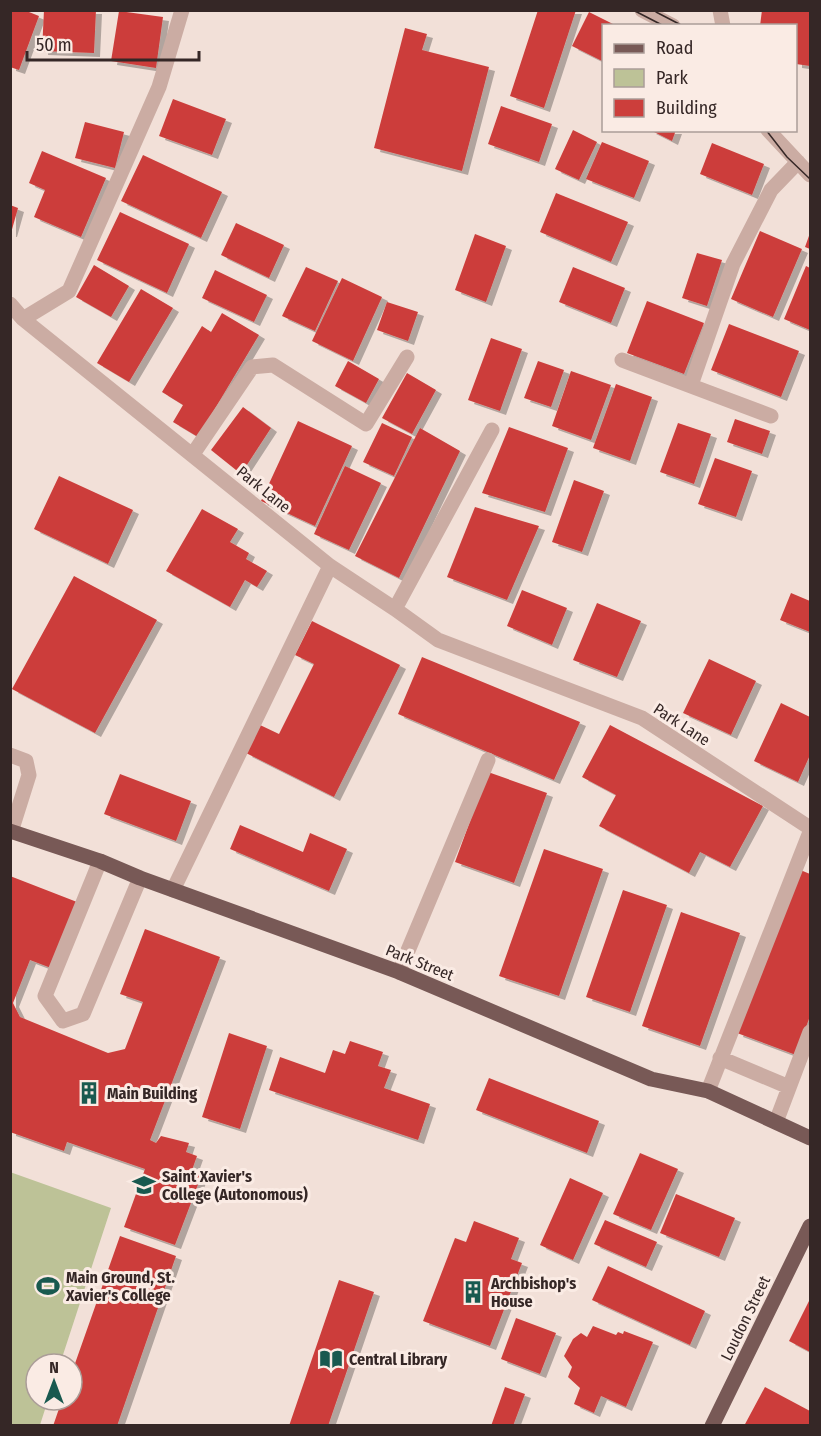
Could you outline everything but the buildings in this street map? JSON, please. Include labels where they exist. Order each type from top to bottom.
[{"type":"main road","name":"Park Street","points":[[11,832],[100,861],[140,878],[399,972],[651,1079],[708,1091],[810,1138]]},
{"type":"main road","name":"Loudon Street","points":[[712,1425],[810,1226]]},
{"type":"street","points":[[23,319],[69,291],[159,87],[182,10]]},
{"type":"street","points":[[642,10],[669,24]]},
{"type":"street","points":[[770,132],[810,175]]},
{"type":"street","points":[[691,385],[733,264],[771,190],[798,162]]},
{"type":"street","name":"Park Lane","points":[[10,304],[23,319],[330,566],[438,640],[642,718],[810,830]]},
{"type":"street","points":[[193,454],[252,367],[273,365],[366,424],[407,357]]},
{"type":"street","points":[[622,360],[771,416]]},
{"type":"street","points":[[395,609],[492,430]]},
{"type":"street","points":[[173,890],[330,566]]},
{"type":"street","points":[[10,755],[26,761],[29,775],[11,832]]},
{"type":"street","points":[[399,972],[488,760]]},
{"type":"street","points":[[708,1091],[805,861],[810,830]]},
{"type":"street","points":[[100,861],[45,996],[63,1021],[83,1014],[140,878]]},
{"type":"street","points":[[776,1122],[810,1032]]},
{"type":"street","points":[[720,1058],[789,1087]]},
{"type":"green space","name":"Main Ground, St. Xavier's College","points":[[10,1172],[111,1208],[64,1352],[24,1352],[24,1412],[44,1412],[40,1425],[11,1425]]},
{"type":"tram line","points":[[633,10],[660,24]]},
{"type":"tram line","points":[[656,12],[679,24]]},
{"type":"tram line","points":[[768,132],[787,157],[810,179]]},
{"type":"place","name":"Main Building","points":[[89,1093]]},
{"type":"place","name":"Saint Xavier's College (Autonomous)","points":[[144,1185]]},
{"type":"place","name":"Main Ground, St. Xavier's College","points":[[48,1286]]},
{"type":"place","name":"Archbishop's House","points":[[473,1292]]},
{"type":"place","name":"Central Library","points":[[331,1359]]}]
